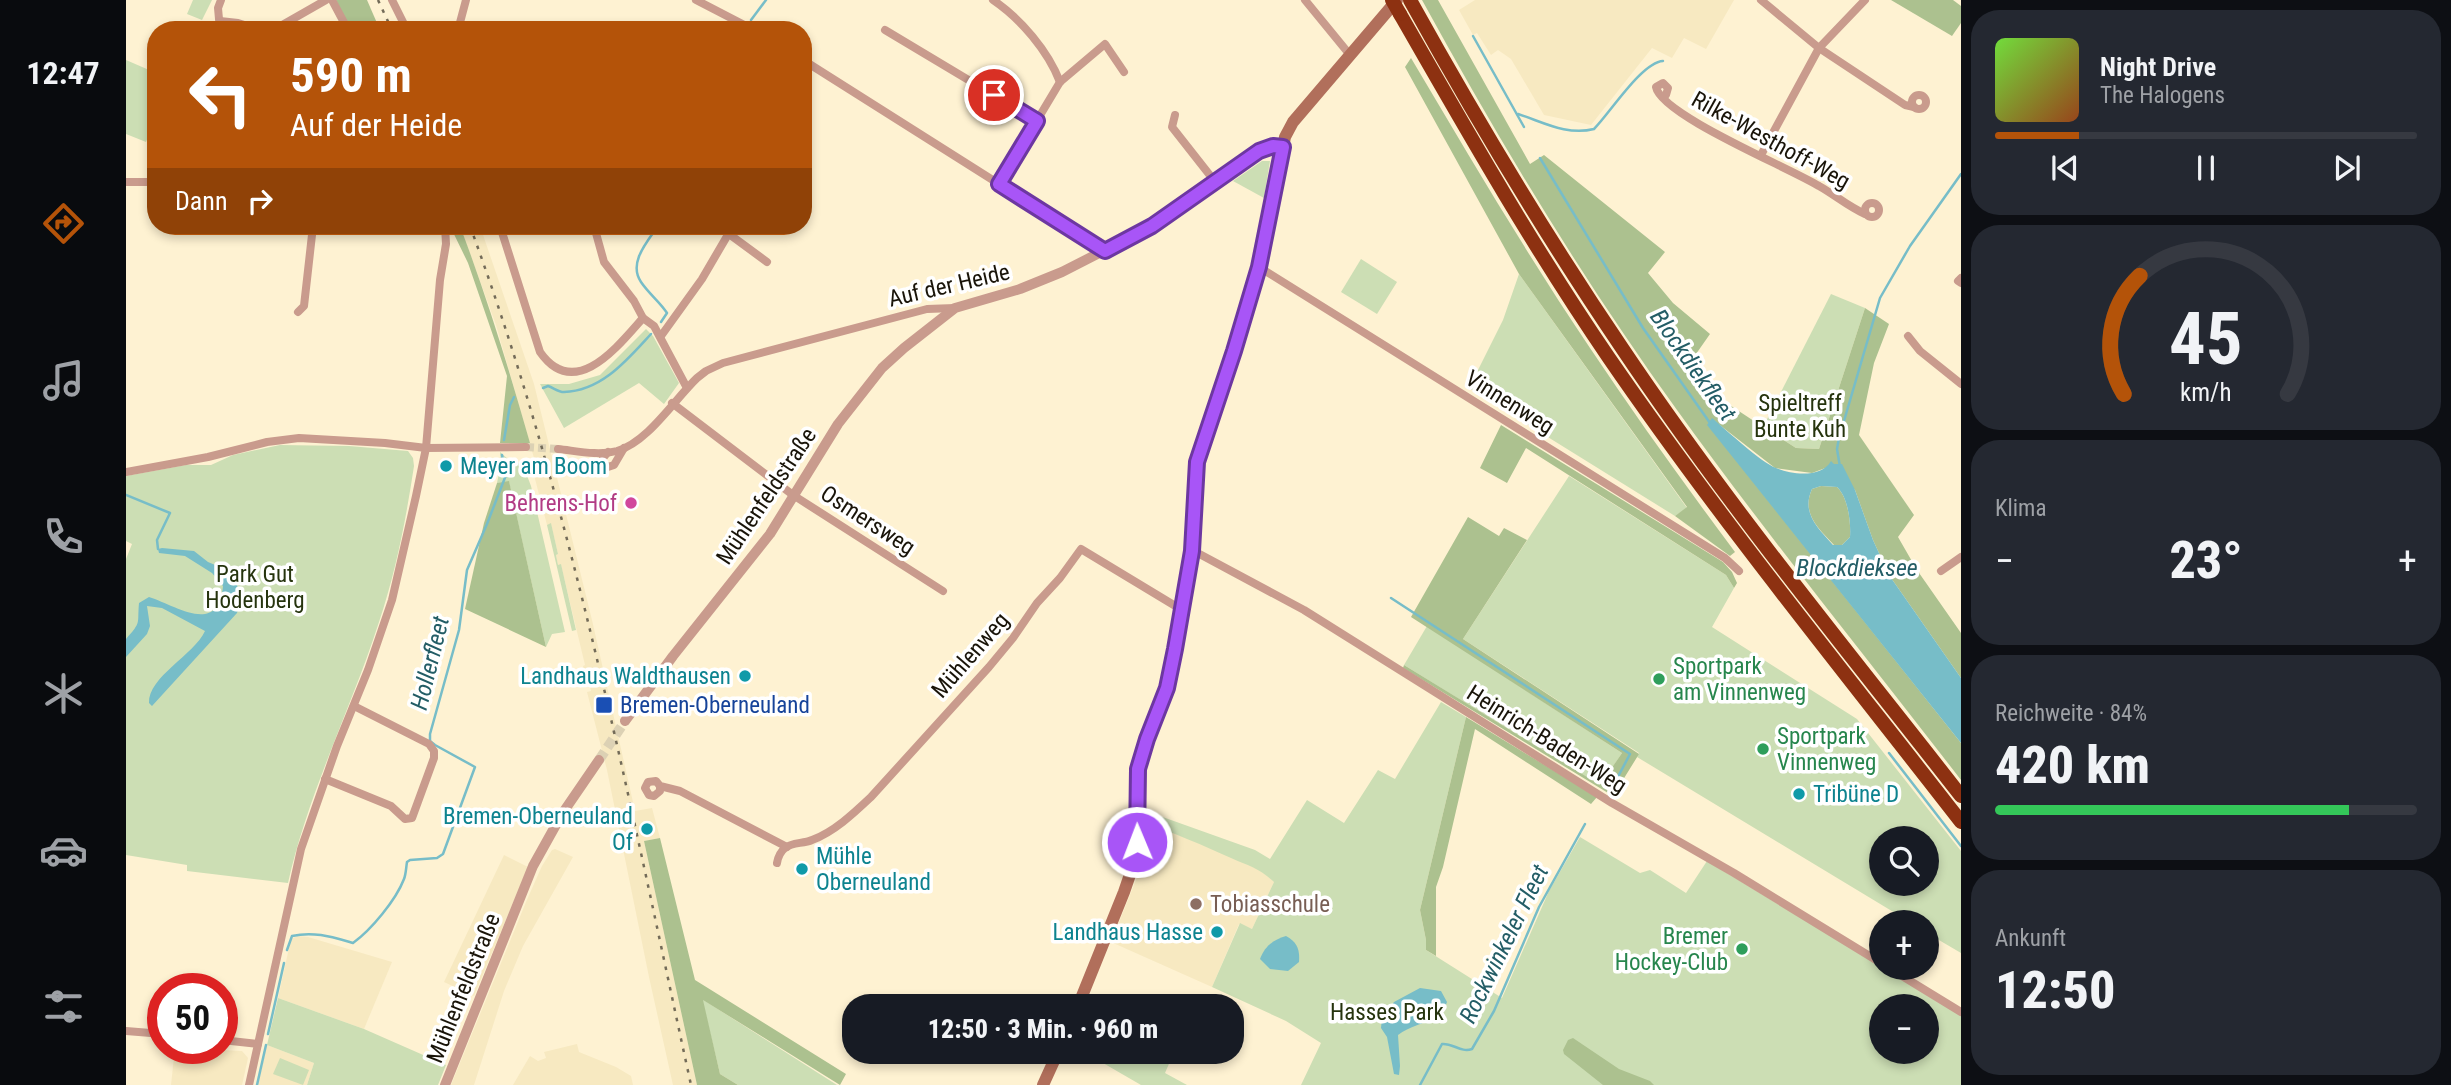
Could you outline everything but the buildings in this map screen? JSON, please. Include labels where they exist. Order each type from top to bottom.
[{"type":"highway","points":[[1402,3],[1622,349],[1745,519],[1961,796]]},
{"type":"highway","points":[[1402,3],[1514,211],[1610,359],[1734,529],[1961,822]]},
{"type":"main road","points":[[1083,994],[1135,860],[1138,769],[1167,688],[1182,610],[1192,551],[1197,462],[1259,267],[1287,130],[1350,55],[1402,3]]},
{"type":"main road","points":[[1043,1085],[1053,1064]]},
{"type":"street","points":[[219,21],[218,8],[221,0]]},
{"type":"street","points":[[291,21],[326,0]]},
{"type":"street","points":[[332,0],[343,21]]},
{"type":"street","points":[[392,0],[402,21]]},
{"type":"street","points":[[460,21],[466,0]]},
{"type":"street","points":[[696,0],[737,21]]},
{"type":"street","points":[[993,0],[1016,19],[1053,67],[1060,82]]},
{"type":"street","points":[[1305,0],[1350,55]]},
{"type":"street","points":[[1760,0],[1819,48],[1905,104],[1914,107]]},
{"type":"street","points":[[1761,155],[1819,48],[1865,0]]},
{"type":"street","points":[[885,30],[1037,121]]},
{"type":"street","points":[[999,184],[1060,82],[1105,44],[1124,72]]},
{"type":"street","points":[[812,66],[1105,251]]},
{"type":"street","name":"Rilke-Westhoff-Weg","points":[[1662,96],[1666,103],[1703,129],[1761,155],[1820,186],[1865,214]]},
{"type":"street","points":[[1175,115],[1172,127],[1216,183]]},
{"type":"street","name":"Auf der Heide","points":[[558,449],[608,452],[634,444],[706,370],[765,350],[927,309],[955,307],[1020,289],[1062,272],[1152,226],[1259,151],[1273,146],[1283,147]]},
{"type":"street","points":[[126,182],[147,182]]},
{"type":"street","points":[[298,312],[304,306],[312,235]]},
{"type":"street","points":[[249,1085],[301,849],[392,600],[426,448],[446,235]]},
{"type":"street","points":[[503,235],[540,352],[552,364],[564,371],[578,372],[593,367],[613,351],[643,318]]},
{"type":"street","points":[[596,235],[604,262],[643,318],[654,326],[687,388]]},
{"type":"street","points":[[660,336],[702,279],[728,235]]},
{"type":"street","points":[[737,235],[767,262]]},
{"type":"street","name":"Vinnenweg","points":[[1259,267],[1725,558],[1739,571]]},
{"type":"street","name":"Mühlenfeldstraße","points":[[625,721],[770,534],[838,425],[882,368],[955,307]]},
{"type":"street","points":[[1908,335],[1920,351],[1961,384]]},
{"type":"street","name":"Osmersweg","points":[[672,403],[793,495],[943,591]]},
{"type":"street","points":[[126,472],[208,457],[267,442],[299,438],[426,448],[526,447]]},
{"type":"street","name":"Auf der Heide","points":[[608,452],[603,463],[608,467],[614,465],[624,448]]},
{"type":"street","name":"Mühlenweg","points":[[787,846],[814,840],[854,813],[871,797],[989,667],[1081,549],[1182,610]]},
{"type":"street","name":"Heinrich-Baden-Weg","points":[[1192,551],[1304,610],[1606,800],[1700,853],[1869,956]]},
{"type":"street","points":[[1941,571],[1961,557]]},
{"type":"street","points":[[325,779],[391,806],[405,820],[412,818],[418,807],[434,751],[429,744],[354,706]]},
{"type":"street","name":"Mühlenfeldstraße","points":[[445,1085],[533,866],[562,814],[599,760]]},
{"type":"street","points":[[660,786],[680,791],[787,846],[777,863]]},
{"type":"street","points":[[1909,980],[1961,1012]]},
{"type":"street","points":[[126,1031],[147,1033]]},
{"type":"street","points":[[238,1042],[258,1044]]},
{"type":"shaded area","points":[[1475,0],[1734,0],[1706,49],[1684,38],[1672,58],[1652,48],[1591,125],[1544,115],[1511,59],[1498,50],[1491,55],[1477,33],[1473,35],[1459,10]]},
{"type":"shaded area","points":[[463,235],[483,235],[534,384],[592,620],[635,811],[652,808],[660,838],[644,841],[697,1085],[673,1085],[607,770],[587,692],[591,691],[583,666],[585,665],[561,565],[558,565],[551,524],[547,525],[534,475],[537,473],[534,458],[496,325]]},
{"type":"shaded area","name":"Tobiasschule","points":[[1144,823],[1197,841],[1251,865],[1274,882],[1252,929],[1239,924],[1212,987],[1111,942],[1140,870],[1145,841]]},
{"type":"shaded area","points":[[555,849],[573,857],[523,946],[504,991],[474,1085],[451,1085],[526,902],[542,866]]},
{"type":"shaded area","points":[[504,855],[528,867],[474,996],[444,982]]},
{"type":"shaded area","points":[[298,936],[392,962],[364,1029],[278,998],[291,939]]},
{"type":"shaded area","points":[[577,1044],[579,1052],[631,1076],[633,1085],[513,1085],[530,1056],[538,1061],[546,1058],[544,1052]]},
{"type":"shaded area","points":[[267,1045],[314,1063],[307,1085],[258,1085]]},
{"type":"shaded area","points":[[238,1051],[242,1051],[248,1058],[242,1085],[171,1085],[173,1064],[238,1064]]},
{"type":"green space","points":[[193,0],[212,0],[202,20],[187,14]]},
{"type":"green space","points":[[336,0],[367,0],[376,21],[346,21]]},
{"type":"green space","points":[[1422,0],[1438,0],[1530,164],[1544,155],[1665,252],[1648,273],[1673,303],[1710,334],[1696,354],[1694,365],[1713,394],[1796,448],[1819,449],[1865,308],[1889,324],[1874,363],[1859,435],[1914,515],[1898,537],[1917,570],[1961,633],[1961,678],[1889,575],[1855,490],[1828,467],[1812,473],[1775,468],[1712,419],[1708,425],[1961,743],[1961,780],[1746,504],[1642,361],[1543,209]]},
{"type":"green space","points":[[1891,0],[1953,0],[1961,6],[1961,23],[1952,36]]},
{"type":"green space","points":[[1411,58],[1543,276],[1625,400],[1735,552],[1730,556],[1675,516],[1687,507],[1519,274],[1405,67]]},
{"type":"green space","points":[[126,60],[147,69],[147,140],[146,142],[126,134]]},
{"type":"green space","points":[[1262,161],[1270,161],[1264,198],[1233,181]]},
{"type":"green space","points":[[454,235],[463,235],[470,253],[530,443],[500,443],[507,376],[468,263]]},
{"type":"green space","points":[[1361,259],[1397,282],[1377,314],[1341,292]]},
{"type":"green space","points":[[1519,274],[1687,508],[1675,516],[1469,388],[1503,320]]},
{"type":"green space","name":"Spieltreff Bunte Kuh","points":[[1831,294],[1865,308],[1819,449],[1796,448],[1763,427]]},
{"type":"green space","points":[[646,329],[653,336],[679,383],[664,404],[639,383],[564,428],[540,384],[569,384],[600,375]]},
{"type":"green space","points":[[1501,425],[1723,562],[1737,583],[1734,588],[1726,575],[1526,448],[1507,483],[1480,468]]},
{"type":"green space","name":"Park Gut Hodenberg","points":[[280,445],[349,446],[408,451],[414,466],[391,584],[368,655],[318,784],[288,883],[187,871],[187,865],[126,855],[126,559],[132,544],[126,541],[126,476],[186,465],[211,465],[233,455]]},
{"type":"green space","points":[[500,452],[509,460],[523,465],[531,486],[565,632],[552,634],[546,647],[509,482],[497,483]]},
{"type":"green space","name":"Sportpark am Vinnenweg","points":[[1569,476],[1726,575],[1734,588],[1712,627],[1857,719],[1961,851],[1961,953],[1939,940],[1939,910],[1890,910],[1637,757],[1639,753],[1463,639]]},
{"type":"green space","points":[[509,481],[546,647],[465,609],[484,523],[497,483]]},
{"type":"green space","points":[[1821,486],[1837,487],[1846,503],[1850,537],[1842,545],[1834,545],[1817,526],[1810,513],[1809,498],[1812,489]]},
{"type":"green space","points":[[1468,517],[1499,536],[1504,528],[1527,540],[1463,639],[1639,754],[1613,796],[1403,668],[1404,665],[1600,785],[1622,753],[1411,617]]},
{"type":"green space","points":[[551,523],[558,565],[561,564],[576,630],[572,631],[547,525]]},
{"type":"green space","points":[[1427,626],[1622,753],[1600,786],[1404,665]]},
{"type":"green space","name":"Hasses Park","points":[[1441,702],[1466,717],[1420,910],[1426,950],[1502,998],[1549,891],[1580,837],[1640,873],[1650,870],[1686,893],[1707,861],[1869,959],[1869,980],[1903,980],[1926,994],[1869,994],[1869,1064],[1939,1064],[1939,1002],[1961,1015],[1961,1085],[1301,1085],[1321,1043],[1286,1021],[1244,1002],[1244,994],[1227,994],[1212,987],[1240,923],[1252,929],[1274,882],[1249,865],[1144,823],[1143,810],[1255,850],[1270,859],[1307,800],[1344,823],[1378,770],[1395,779]]},
{"type":"green space","points":[[1466,717],[1597,797],[1591,804],[1475,729],[1436,887],[1436,956],[1426,950],[1420,910]]},
{"type":"green space","points":[[660,838],[695,980],[846,1074],[840,1085],[703,1000],[720,1074],[738,1085],[697,1085],[644,841]]},
{"type":"green space","points":[[278,998],[364,1029],[446,1065],[438,1085],[307,1085],[314,1063],[267,1045]]},
{"type":"green space","points":[[702,999],[837,1085],[738,1085],[720,1074]]},
{"type":"green space","points":[[1573,1038],[1619,1069],[1654,1085],[1603,1085],[1564,1054],[1568,1040]]},
{"type":"green space","points":[[280,1058],[309,1070],[303,1085],[273,1074]]},
{"type":"green space","points":[[1105,1064],[1169,1064],[1165,1073],[1187,1085],[1141,1085]]},
{"type":"water","name":"Blockdieksee","points":[[1712,418],[1762,460],[1783,470],[1806,474],[1821,470],[1831,461],[1834,464],[1842,464],[1889,575],[1961,678],[1961,743],[1707,425]],"holes":[[[1821,486],[1837,487],[1846,503],[1850,524],[1850,537],[1842,545],[1833,545],[1822,532],[1813,520],[1809,505],[1812,489]]]},
{"type":"water","points":[[158,549],[194,551],[220,567],[236,582],[241,600],[237,613],[152,706],[149,703],[156,684],[205,631],[162,608],[147,606],[150,626],[147,634],[126,657],[126,639],[138,622],[139,603],[149,597],[194,614],[205,614],[213,610],[220,601],[223,586],[212,573],[185,556],[159,553]]},
{"type":"water","points":[[1286,936],[1297,946],[1299,962],[1288,971],[1270,969],[1260,959],[1262,954],[1270,944]]},
{"type":"water","points":[[1420,988],[1441,991],[1447,1002],[1439,1014],[1398,1035],[1400,1066],[1399,1075],[1394,1074],[1387,1037],[1381,1028],[1382,1018],[1394,1002]]},
{"type":"waterway","name":"Hollerfleet","points":[[751,20],[766,0]]},
{"type":"waterway","name":"Blockdiekfleet","points":[[1473,36],[1524,127]]},
{"type":"waterway","points":[[1518,114],[1574,131],[1594,129],[1636,79],[1663,61]]},
{"type":"waterway","name":"Blockdiekfleet","points":[[1540,158],[1643,328],[1710,423]]},
{"type":"waterway","name":"Blockdiekfleet","points":[[1840,467],[1837,449],[1839,438],[1880,298],[1910,246],[1961,174]]},
{"type":"waterway","name":"Hollerfleet","points":[[652,235],[640,253],[637,267],[641,282],[667,313],[661,322]]},
{"type":"waterway","name":"Hollerfleet","points":[[543,388],[548,386],[564,392],[590,386],[613,372],[651,334]]},
{"type":"waterway","name":"Hollerfleet","points":[[504,440],[514,397]]},
{"type":"waterway","name":"Hollerfleet","points":[[287,950],[292,936],[308,934],[353,943],[375,923],[389,905],[404,879],[407,862],[437,858],[443,854],[475,767],[435,745],[430,741],[430,734],[459,630],[467,570],[506,475],[502,455]]},
{"type":"waterway","points":[[126,495],[170,513],[157,540],[158,549]]},
{"type":"waterway","name":"Rockwinkeler Fleet","points":[[1391,598],[1630,754],[1611,790]]},
{"type":"waterway","points":[[1889,753],[1961,846]]},
{"type":"waterway","name":"Rockwinkeler Fleet","points":[[1420,1085],[1442,1044],[1464,1050],[1472,1049],[1494,1011],[1539,907],[1585,824]]},
{"type":"waterway","name":"Hollerfleet","points":[[268,1034],[284,963]]},
{"type":"waterway","name":"Hollerfleet","points":[[257,1085],[266,1045]]},
{"type":"tunnel","points":[[526,447],[558,449]]},
{"type":"tunnel","points":[[599,760],[625,721]]},
{"type":"railway","points":[[378,0],[388,21]]},
{"type":"railway","points":[[473,235],[539,437],[568,544],[620,760],[691,1085]]},
{"type":"place","name":"Meyer am Boom","points":[[446,466]]},
{"type":"place","name":"Behrens-Hof","points":[[631,503]]},
{"type":"place","name":"Landhaus Waldthausen","points":[[745,676]]},
{"type":"place","name":"Sportpark am Vinnenweg","points":[[1659,679]]},
{"type":"place","name":"Bremen-Oberneuland","points":[[604,705]]},
{"type":"place","name":"Sportpark Vinnenweg","points":[[1763,749]]},
{"type":"place","name":"Tribüne D","points":[[1799,794]]},
{"type":"place","name":"Bremen-Oberneuland Of","points":[[647,829]]},
{"type":"place","name":"Mühle Oberneuland","points":[[802,869]]},
{"type":"place","name":"Tobiasschule","points":[[1196,904]]},
{"type":"place","name":"Landhaus Hasse","points":[[1217,932]]},
{"type":"place","name":"Bremer Hockey-Club","points":[[1742,949]]},
{"type":"route","points":[[994,95],[1037,121],[999,184],[1105,251],[1152,226],[1259,151],[1273,146],[1283,147],[1259,267],[1197,462],[1192,551],[1175,649],[1167,688],[1138,769],[1137,842]]}]
